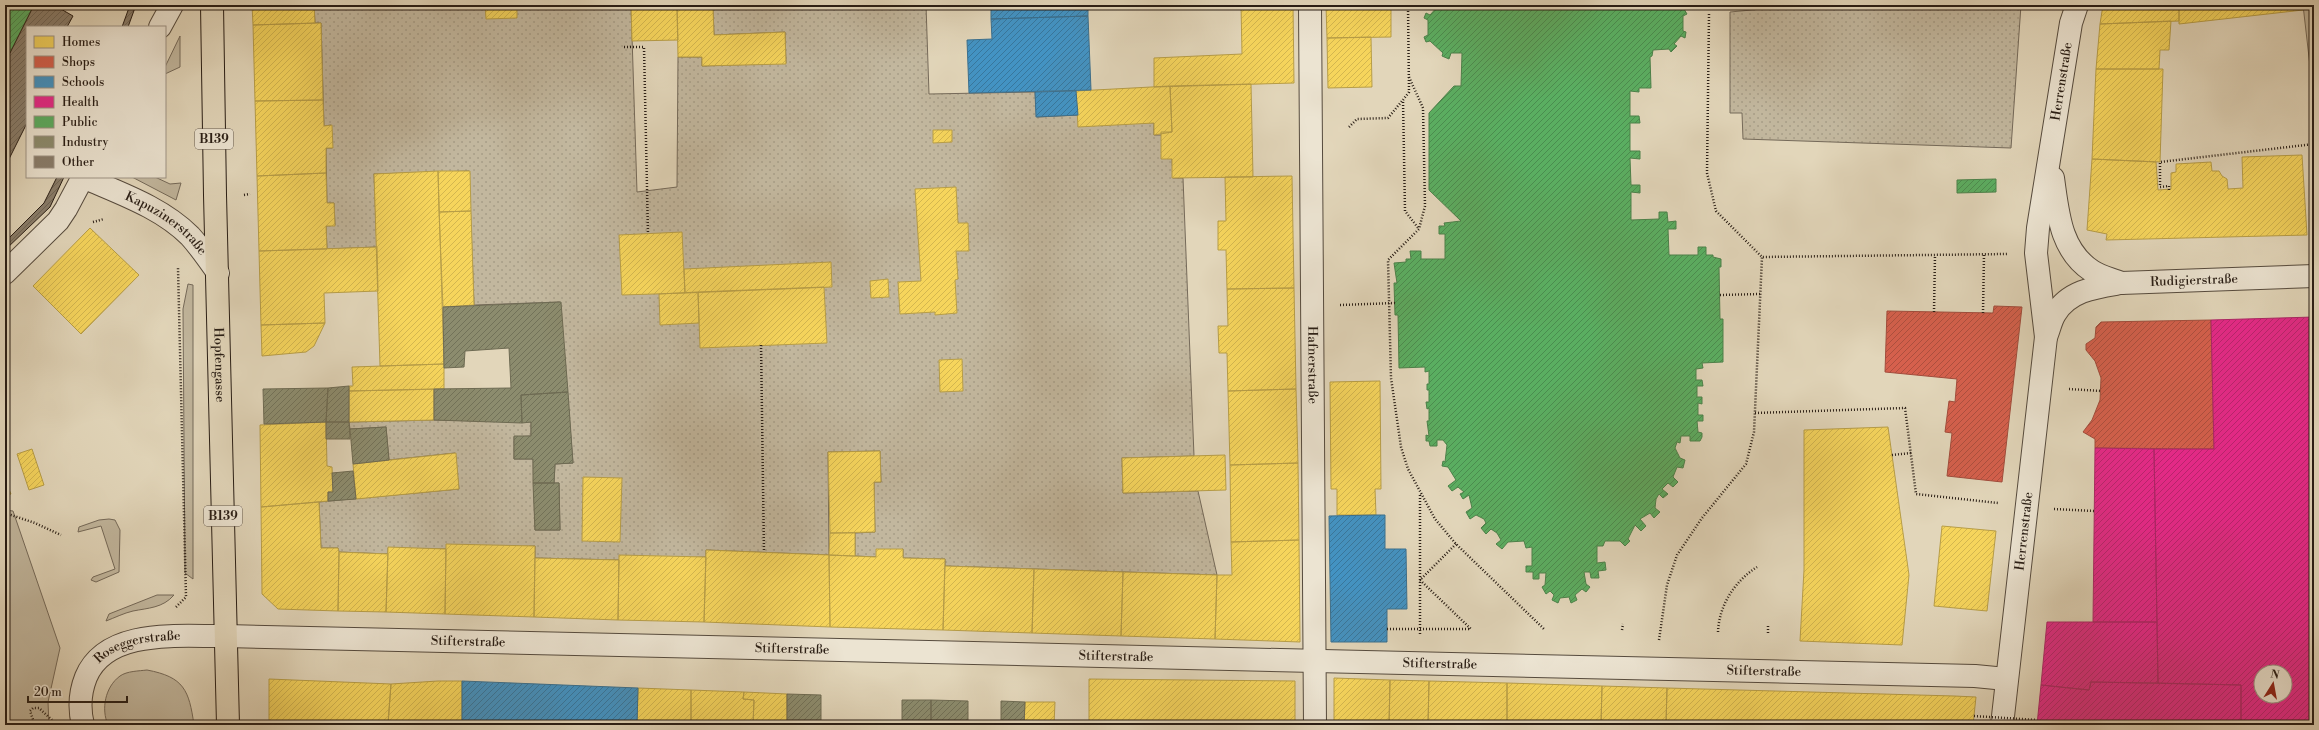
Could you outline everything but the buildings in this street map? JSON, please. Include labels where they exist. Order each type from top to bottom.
[{"type":"main road","name":"Hopfengasse","points":[[212,5],[215,195],[228,725]]},
{"type":"street","points":[[161,26],[172,5]]},
{"type":"street","name":"Hafnerstraße","points":[[1310,5],[1315,725]]},
{"type":"street","name":"Herrenstraße","points":[[2002,725],[2006,679],[2046,337],[2036,252],[2038,228],[2071,23],[2077,5]]},
{"type":"street","name":"Herrenstraße","points":[[2050,159],[2060,224],[2067,246],[2092,271],[2121,283]]},
{"type":"street","name":"Kapuzinerstraße","points":[[5,273],[58,221],[82,178]]},
{"type":"street","name":"Kapuzinerstraße","points":[[85,178],[127,196],[167,218],[189,236],[218,272]]},
{"type":"street","name":"Rudigierstraße","points":[[2075,294],[2094,287],[2121,283],[2314,276]]},
{"type":"street","name":"Herrenstraße","points":[[2046,337],[2055,313],[2075,294]]},
{"type":"street","name":"Stifterstraße","points":[[226,636],[1420,662],[1975,676],[2006,679]]},
{"type":"street","name":"Roseggerstraße","points":[[83,725],[81,715],[82,688],[90,668],[105,653],[125,642],[152,637],[226,636]]},
{"type":"path","points":[[1349,127],[1357,119],[1388,118],[1410,92],[1408,5]]},
{"type":"path","points":[[1709,14],[1707,173],[1716,210],[1762,257],[2012,254]]},
{"type":"path","points":[[624,47],[644,47],[648,234]]},
{"type":"path","points":[[1409,77],[1423,108],[1425,206],[1419,229],[1388,260],[1392,378],[1396,418],[1401,447],[1408,469],[1435,519],[1456,544],[1544,629]]},
{"type":"path","points":[[1403,100],[1405,212],[1419,229]]},
{"type":"path","points":[[2169,190],[2169,186],[2160,187],[2160,162],[2314,144]]},
{"type":"path","points":[[91,223],[97,219],[111,218]]},
{"type":"path","points":[[1983,313],[1984,254]]},
{"type":"path","points":[[1934,312],[1935,255]]},
{"type":"path","points":[[1657,668],[1660,630],[1667,585],[1677,555],[1702,518],[1746,464],[1754,432],[1762,257]]},
{"type":"path","points":[[176,608],[186,597],[178,266]]},
{"type":"path","points":[[1720,295],[1760,294]]},
{"type":"path","points":[[1332,305],[1395,303]]},
{"type":"path","points":[[761,346],[764,552]]},
{"type":"path","points":[[2063,388],[2101,391]]},
{"type":"path","points":[[1755,413],[1904,408],[1916,494],[2004,504]]},
{"type":"path","points":[[1892,455],[1911,453]]},
{"type":"path","points":[[1420,492],[1420,662]]},
{"type":"path","points":[[2052,509],[2094,511]]},
{"type":"path","points":[[5,512],[35,523],[61,535]]},
{"type":"path","points":[[1420,580],[1456,544]]},
{"type":"path","points":[[1718,632],[1720,614],[1733,590],[1743,576],[1757,567]]},
{"type":"path","points":[[1387,629],[1471,629],[1420,580]]},
{"type":"path","points":[[1622,630],[1623,624]]},
{"type":"path","points":[[1768,626],[1768,633]]},
{"type":"path","points":[[35,725],[30,711],[33,708],[39,708],[57,725]]},
{"type":"path","points":[[1974,716],[2037,720]]},
{"type":"path","points":[[5,719],[12,725]]},
{"type":"shaded area","points":[[314,5],[631,5],[637,192],[677,187],[678,57],[702,57],[702,66],[786,63],[785,32],[714,35],[713,8],[771,5],[926,5],[929,94],[1035,92],[1037,117],[1078,115],[1154,123],[1154,135],[1161,135],[1172,159],[1173,178],[1183,178],[1194,456],[1122,458],[1123,493],[1198,491],[1217,575],[945,566],[945,559],[903,558],[903,549],[876,557],[855,556],[855,533],[875,532],[874,482],[881,482],[880,451],[828,452],[829,555],[706,550],[706,557],[619,560],[535,558],[535,546],[446,549],[388,548],[388,554],[339,552],[338,548],[321,548],[319,502],[459,489],[455,453],[389,460],[386,427],[350,429],[349,422],[434,420],[531,422],[531,436],[514,437],[514,459],[533,459],[535,530],[560,530],[559,483],[554,483],[555,464],[573,463],[560,302],[474,305],[469,171],[374,174],[377,247],[327,249],[326,226],[335,225],[334,203],[327,203],[326,148],[332,148],[331,125],[324,126],[321,23],[315,23]]},
{"type":"shaded area","points":[[1805,5],[2021,5],[2011,148],[1743,139],[1742,113],[1730,113],[1730,12]]},
{"type":"shaded area","points":[[2303,5],[2314,5],[2314,101]]},
{"type":"shaded area","points":[[180,36],[180,67],[166,74],[166,65]]},
{"type":"shaded area","points":[[134,178],[157,178],[170,184],[181,183],[176,200]]},
{"type":"shaded area","points":[[188,284],[193,285],[193,579],[185,573],[183,309]]},
{"type":"shaded area","points":[[5,510],[13,511],[60,648],[48,702],[49,725],[5,725]]},
{"type":"shaded area","points":[[99,520],[115,520],[120,530],[119,572],[96,582],[91,580],[93,577],[115,569],[101,526],[78,532],[79,527]]},
{"type":"shaded area","points":[[157,595],[174,595],[165,603],[160,605],[123,614],[106,621],[109,614]]},
{"type":"shaded area","points":[[147,670],[159,673],[177,681],[187,694],[194,725],[108,725],[105,705],[111,686],[123,674]]}]
